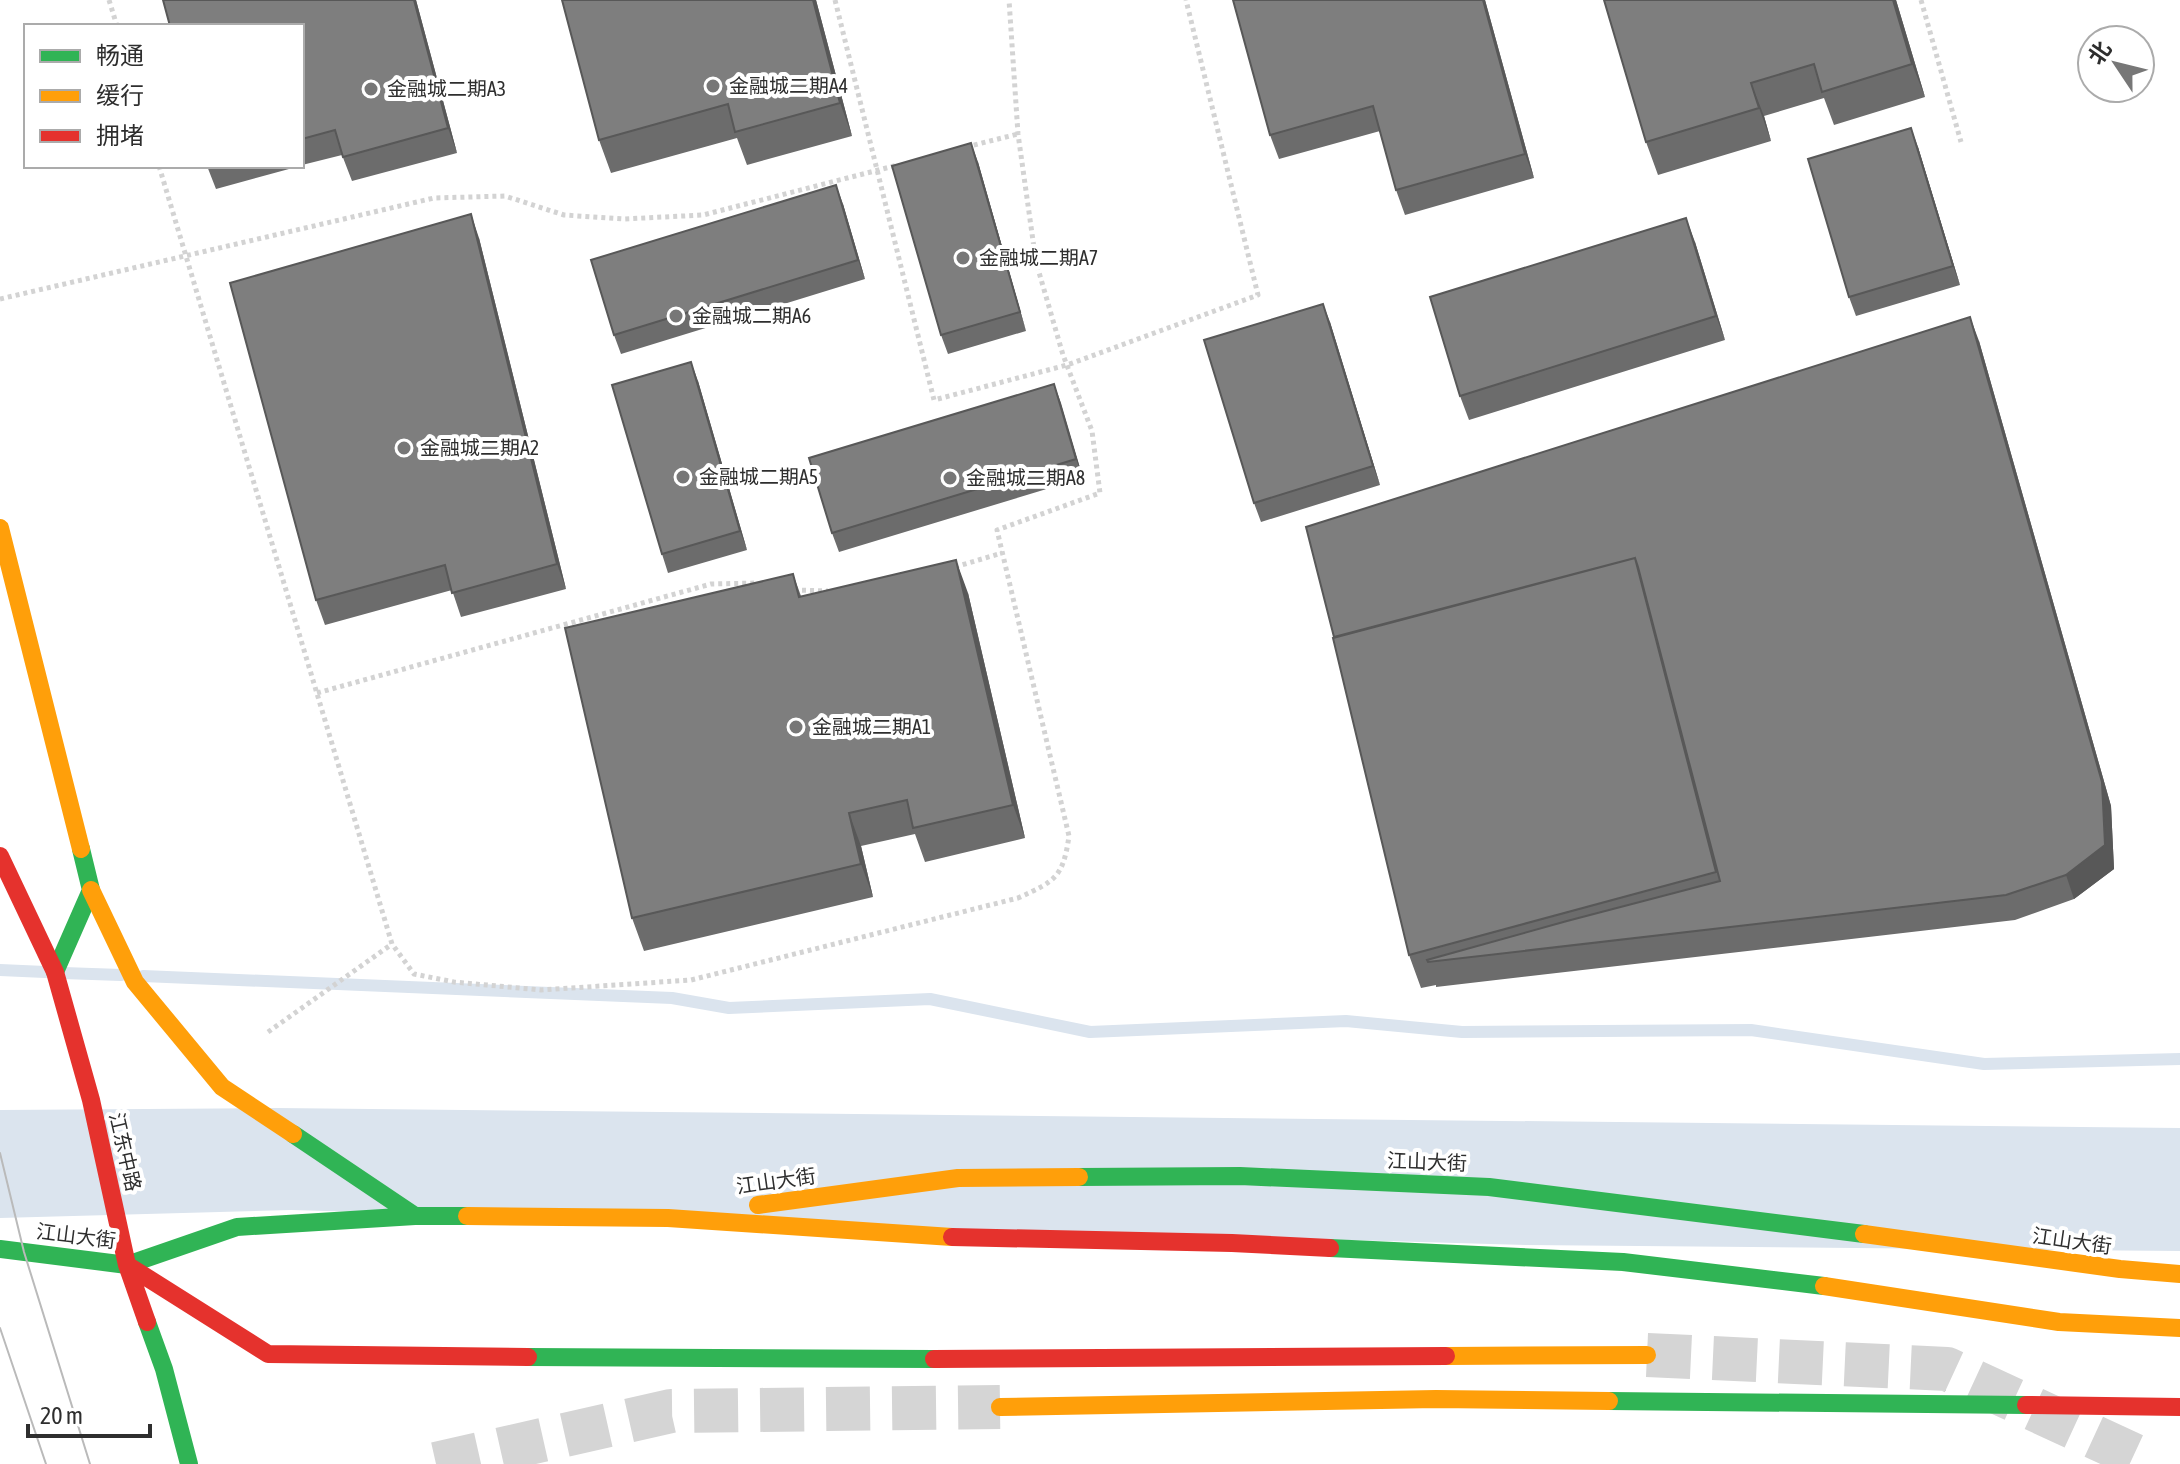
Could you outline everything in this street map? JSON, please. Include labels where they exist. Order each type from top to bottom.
[{"type":"main road","points":[[0,528],[91,890],[135,982],[222,1087],[415,1216]]},
{"type":"main road","name":"江东中路","points":[[0,856],[55,972],[91,1100],[127,1265],[164,1369],[189,1464]]},
{"type":"main road","points":[[55,972],[91,890]]},
{"type":"main road","name":"江山大街","points":[[668,1218],[958,1178],[1240,1176],[1489,1187],[2120,1269],[2180,1274]]},
{"type":"main road","name":"江山大街","points":[[0,1249],[127,1265],[237,1227],[415,1216],[668,1218],[936,1237],[1232,1243],[1623,1262],[1829,1287],[2059,1322],[2180,1328]]},
{"type":"main road","points":[[127,1265],[268,1354],[746,1360],[1647,1355]]},
{"type":"main road","points":[[1000,1407],[1436,1399],[2180,1407]]},
{"type":"path","points":[[109,0],[116,24]]},
{"type":"path","points":[[835,0],[934,400],[1067,365],[1258,295],[1186,0]]},
{"type":"path","points":[[160,168],[392,944],[414,974],[454,982],[541,990],[691,980],[1018,898],[1050,884],[1065,862],[1069,836],[997,530],[1100,493],[1092,431],[1067,365],[1036,262],[1018,134],[1009,0]]},
{"type":"path","points":[[1921,0],[1961,142]]},
{"type":"path","points":[[962,148],[1018,134]]},
{"type":"path","points":[[0,299],[434,198],[505,196],[564,215],[609,218],[703,215],[905,163]]},
{"type":"path","points":[[947,569],[1002,553]]},
{"type":"path","points":[[317,693],[711,584],[762,583]]},
{"type":"path","points":[[784,588],[833,591]]},
{"type":"path","points":[[268,1032],[392,944]]},
{"type":"shaded area","points":[[277,1108],[2180,1128],[2180,1251],[1526,1245],[291,1210],[0,1218],[0,1110]]},
{"type":"building","name":"金融城二期A3","points":[[163,0],[414,0],[448,128],[343,157],[335,130],[304,138],[304,24],[169,24]]},
{"type":"building","name":"金融城二期A4","points":[[562,0],[813,0],[840,103],[735,132],[728,104],[599,140]]},
{"type":"building","points":[[1233,0],[1483,0],[1525,154],[1396,190],[1373,106],[1270,135]]},
{"type":"building","points":[[1604,0],[1893,0],[1912,64],[1822,92],[1814,64],[1751,83],[1759,108],[1646,142]]},
{"type":"building","points":[[1911,128],[1953,266],[1849,297],[1808,159]]},
{"type":"building","name":"金融城二期A7","points":[[971,143],[1020,312],[941,335],[892,166]]},
{"type":"building","name":"金融城二期A6","points":[[836,185],[858,260],[614,335],[591,260]]},
{"type":"building","name":"金融城二期A2","points":[[471,214],[557,564],[452,593],[445,565],[316,600],[230,283]]},
{"type":"building","points":[[1686,218],[1716,316],[1460,396],[1430,297]]},
{"type":"building","points":[[1323,304],[1373,466],[1254,503],[1204,340]]},
{"type":"building","points":[[1970,317],[2102,782],[2105,845],[2066,875],[2006,895],[1428,962],[1720,881],[1638,567],[1635,558],[1334,637],[1306,527]]},
{"type":"building","name":"金融城二期A5","points":[[691,362],[740,531],[662,554],[612,385]]},
{"type":"building","name":"金融城二期A8","points":[[1054,384],[1076,459],[832,533],[809,458]]},
{"type":"building","points":[[1635,558],[1716,872],[1409,955],[1333,638]]},
{"type":"building","name":"金融城二期A1","points":[[956,560],[1013,805],[913,828],[907,800],[849,813],[861,864],[632,918],[565,628],[793,574],[799,597]]},
{"type":"waterway","points":[[0,970],[45,972]]},
{"type":"waterway","points":[[63,973],[121,975]]},
{"type":"waterway","points":[[143,976],[672,998],[729,1008],[930,999],[1090,1032],[1346,1021],[1462,1032],[1751,1030],[1984,1064],[2180,1059]]},
{"type":"tunnel","points":[[1647,1355],[1947,1369],[2153,1464]]},
{"type":"tunnel","points":[[436,1464],[671,1411],[1000,1407]]},
{"type":"tram line","points":[[0,1153],[24,1252],[90,1464]]},
{"type":"tram line","points":[[0,1328],[46,1464]]},
{"type":"traffic: fast","points":[[55,972],[91,890],[81,849]]},
{"type":"traffic: fast","points":[[293,1134],[415,1216]]},
{"type":"traffic: fast","points":[[1079,1177],[1240,1176],[1489,1187],[1864,1234]]},
{"type":"traffic: fast","points":[[0,1249],[127,1265],[237,1227],[415,1216],[467,1216]]},
{"type":"traffic: fast","points":[[1330,1248],[1623,1262],[1824,1286]]},
{"type":"traffic: fast","points":[[147,1322],[164,1369],[189,1464]]},
{"type":"traffic: fast","points":[[528,1357],[934,1359]]},
{"type":"traffic: fast","points":[[1609,1401],[2026,1405]]},
{"type":"traffic: slow","points":[[0,528],[81,849]]},
{"type":"traffic: slow","points":[[91,890],[135,982],[222,1087],[293,1134]]},
{"type":"traffic: slow","points":[[758,1205],[958,1178],[1079,1177]]},
{"type":"traffic: slow","points":[[467,1216],[668,1218],[952,1237]]},
{"type":"traffic: slow","points":[[1864,1234],[2120,1269],[2180,1274]]},
{"type":"traffic: slow","points":[[1824,1286],[2059,1322],[2180,1328]]},
{"type":"traffic: slow","points":[[1446,1356],[1647,1355]]},
{"type":"traffic: slow","points":[[1000,1407],[1436,1399],[1609,1401]]},
{"type":"traffic: jam","points":[[0,856],[55,972],[91,1100],[127,1265],[147,1322]]},
{"type":"traffic: jam","points":[[952,1237],[1330,1248]]},
{"type":"traffic: jam","points":[[127,1265],[268,1354],[528,1357]]},
{"type":"traffic: jam","points":[[934,1359],[1446,1356]]},
{"type":"traffic: jam","points":[[2026,1405],[2180,1407]]},
{"type":"place","name":"金融城二期A4","points":[[713,86]]},
{"type":"place","name":"金融城二期A3","points":[[371,89]]},
{"type":"place","name":"金融城二期A7","points":[[963,258]]},
{"type":"place","name":"金融城二期A6","points":[[676,316]]},
{"type":"place","name":"金融城二期A2","points":[[404,448]]},
{"type":"place","name":"金融城二期A5","points":[[683,477]]},
{"type":"place","name":"金融城二期A8","points":[[950,478]]},
{"type":"place","name":"金融城二期A1","points":[[796,727]]}]
